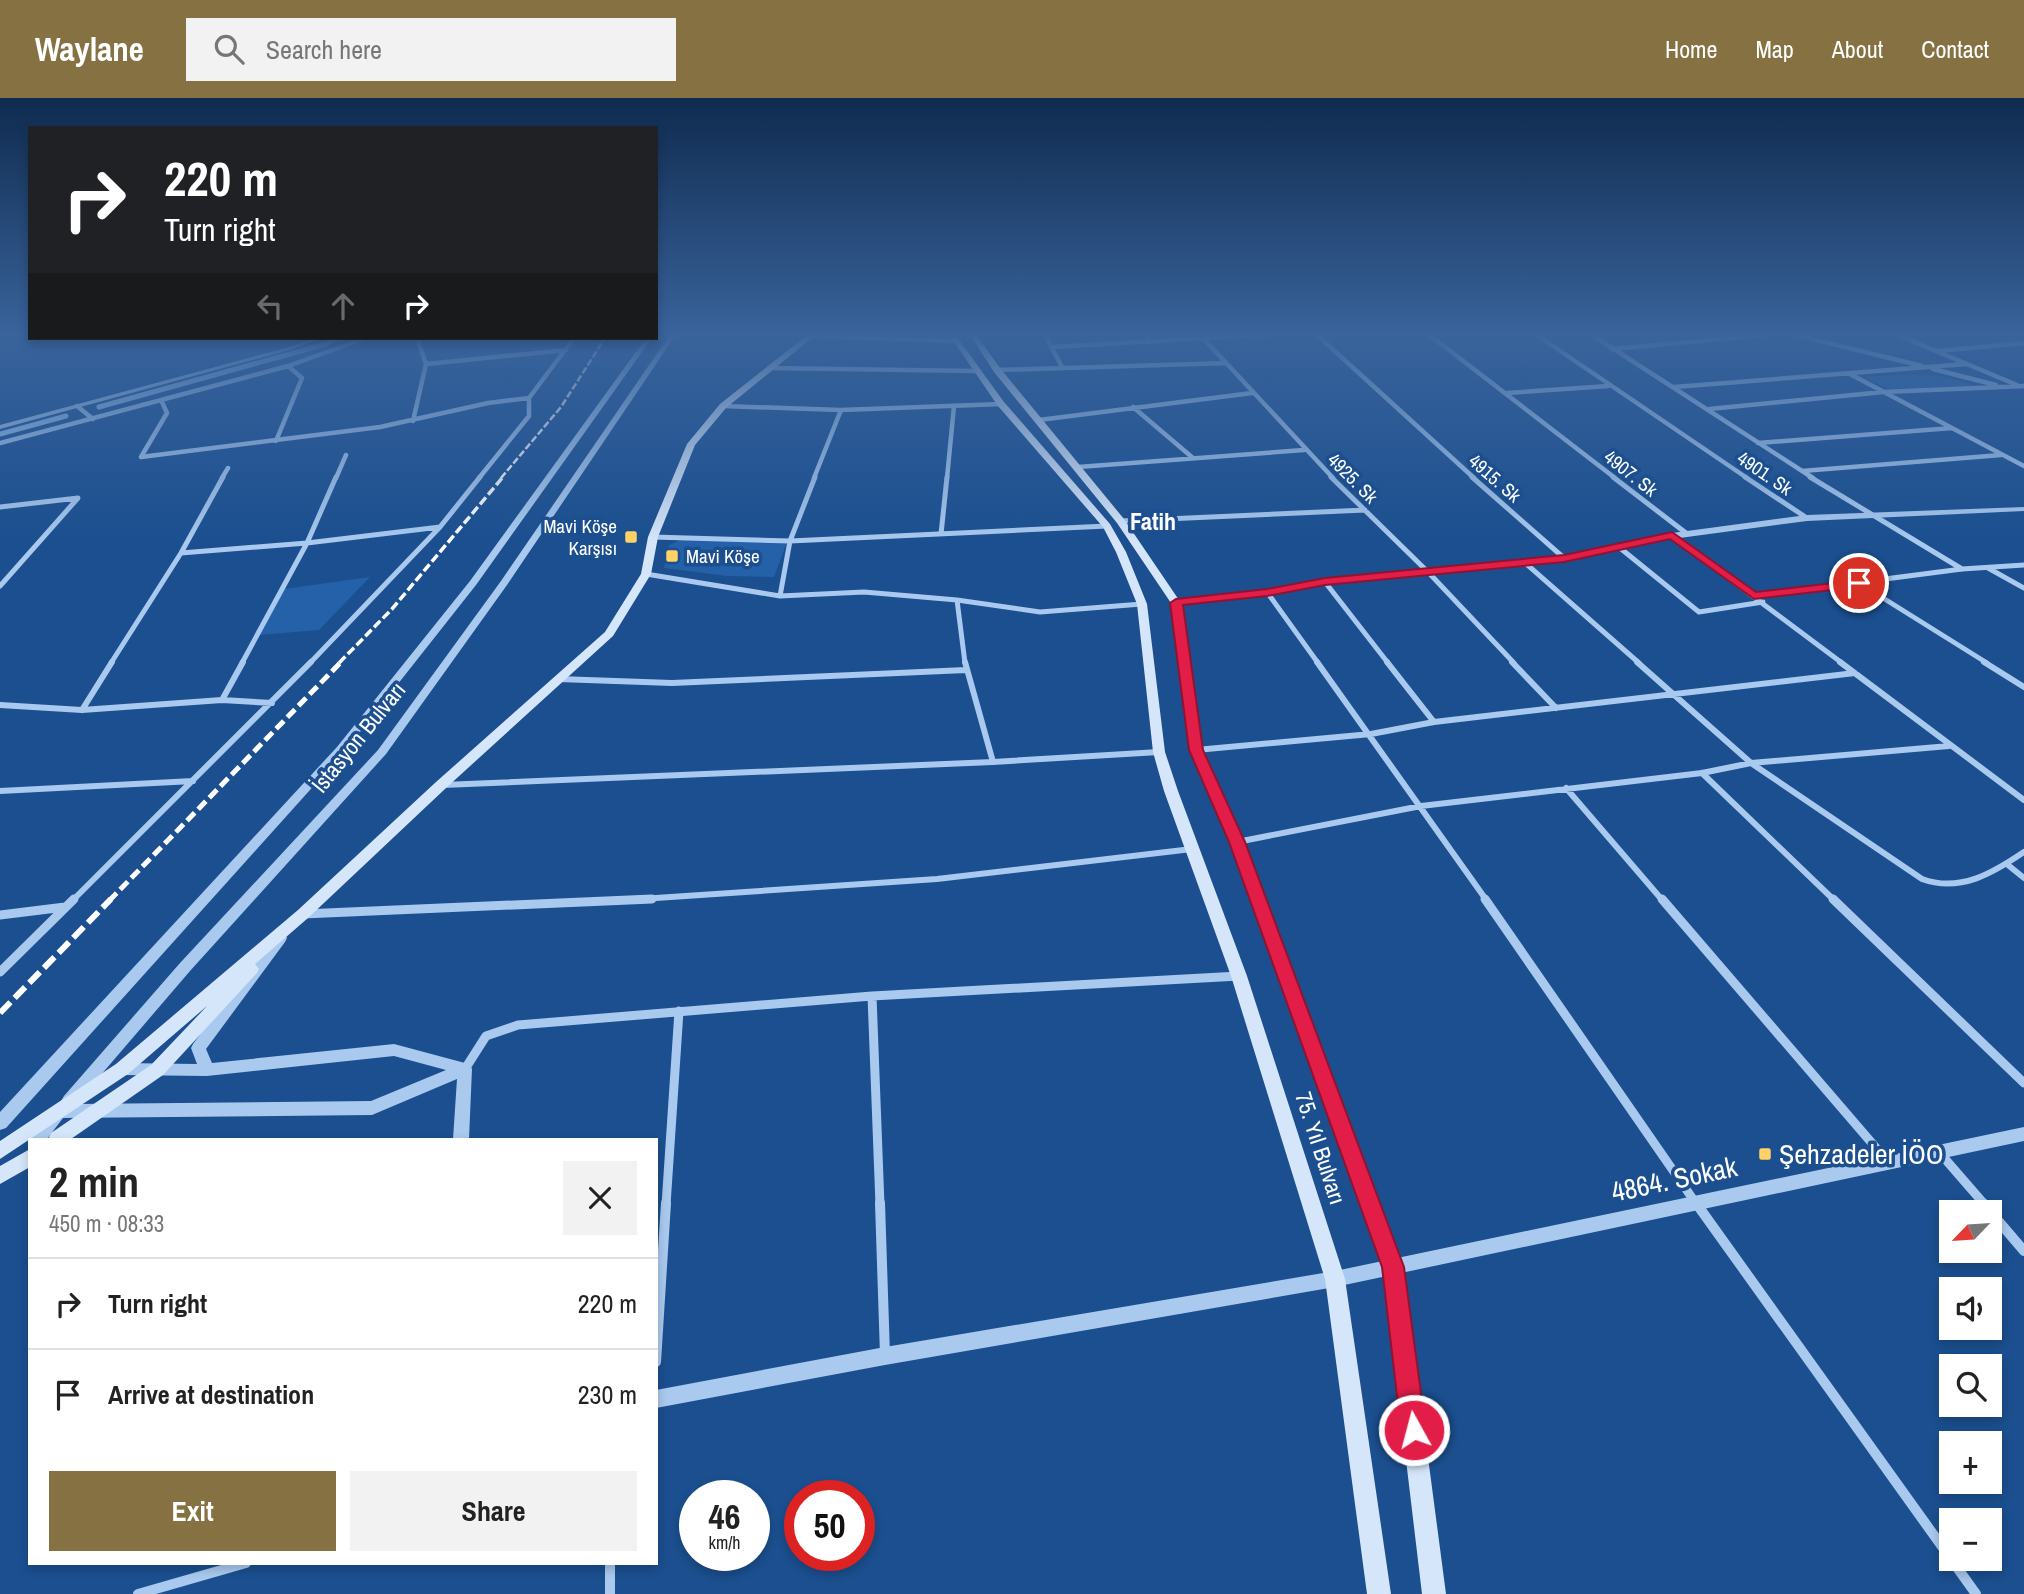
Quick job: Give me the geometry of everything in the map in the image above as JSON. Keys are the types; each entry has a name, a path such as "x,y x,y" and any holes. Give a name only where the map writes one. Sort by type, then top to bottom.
{"main road":[{"path":"0,1151 122,1069 287,929 441,785 609,634 646,574 653,537 691,444 727,403"},
{"name":"75. Yıl Bulvarı","path":"1025,403 1077,467 1114,524 1176,603 1196,750 1237,842 1393,1267 1434,1594"},
{"name":"75. Yıl Bulvarı","path":"1001,404 1114,524 1121,552 1142,604 1159,752 1239,976 1335,1279 1379,1594"},
{"path":"59,1138 100,1112 157,1070 287,929"},
{"path":"0,1176 26,1157"}],"street":[{"path":"0,427 92,403"},
{"path":"0,443 159,403"},
{"path":"162,403 167,413 141,457 413,421 490,403"},
{"path":"276,441 292,403"},
{"path":"413,421 417,403"},
{"path":"0,972 194,781 440,527 529,416 529,403"},
{"name":"İstasyon Bulvarı","path":"0,1123 341,749 473,583 602,403"},
{"name":"İstasyon Bulvarı","path":"39,1138 185,967 382,752 504,583 627,403"},
{"path":"1039,420 1169,403"},
{"name":"4925. Sk","path":"1261,403 1304,450 1429,573 1556,708"},
{"name":"4915. Sk","path":"1390,403 1564,558"},
{"name":"4907. Sk","path":"1520,403 1686,533"},
{"name":"4901. Sk","path":"1634,403 1807,518"},
{"path":"1698,403 1801,471 1962,569"},
{"path":"1708,409 1772,403"},
{"path":"1904,403 2024,465"},
{"path":"723,406 841,410 1001,404"},
{"path":"77,407 93,419"},
{"path":"941,534 954,407"},
{"path":"1133,407 1193,458"},
{"path":"780,596 790,541 841,410"},
{"path":"1758,443 1953,428"},
{"path":"1077,467 1304,450"},
{"path":"222,700 307,543 346,455"},
{"path":"1801,471 2001,455"},
{"path":"82,710 181,554 228,468"},
{"path":"0,507 78,498 0,586"},
{"path":"1176,603 1325,582 1564,558 1686,533 1807,518 2024,509"},
{"path":"653,537 790,541 1365,510"},
{"path":"181,554 307,543 440,527"},
{"path":"1672,536 2024,800"},
{"path":"1620,548 1699,612 1763,602"},
{"path":"1524,562 1751,763 1922,879 1938,884 1962,884 2007,865 2024,852"},
{"path":"1754,596 1962,569 2024,565"},
{"path":"1986,567 2024,588"},
{"path":"646,574 780,596 864,592 957,600 1040,612 1142,604"},
{"path":"1325,582 1434,722"},
{"path":"1859,583 2024,687"},
{"path":"1267,592 1371,734 1695,1201 1976,1594"},
{"path":"957,600 966,670 993,762"},
{"path":"558,680 672,683 966,670"},
{"path":"1196,750 1371,734 1434,722 1855,673"},
{"path":"0,705 82,710 222,700 272,702"},
{"path":"1237,842 1421,806 1702,773 1751,763 1949,746"},
{"path":"441,785 993,762 1159,752"},
{"path":"1702,773 2024,1083"},
{"path":"0,791 194,781"},
{"path":"1566,788 1889,1163"},
{"path":"303,914 653,899 937,879 1192,849"},
{"path":"2007,865 2024,877"},
{"path":"0,915 65,907"},
{"path":"207,1070 198,1048 287,929"},
{"path":"461,1138 465,1069 486,1036 518,1025 872,996 1239,976"},
{"path":"872,996 885,1356"},
{"path":"658,1331 679,1011"},
{"path":"122,1069 207,1070 394,1050 465,1069"},
{"path":"60,1111 372,1108 465,1069"},
{"name":"4864. Sokak","path":"658,1399 885,1356 1335,1279 1695,1201 2024,1134"},
{"path":"1939,1152 2024,1251"},
{"path":"138,1594 239,1565"},
{"path":"610,1565 610,1594"}],"shaded area":[{"path":"683,539 787,542 774,577 727,576 664,568 669,545"},
{"path":"370,577 319,630 259,635 284,589"}],"waterway":[{"path":"99,407 114,403"},
{"path":"0,434 66,416"}],"railway":[{"path":"501,478 564,403"},
{"path":"339,663 392,609 503,477"},
{"path":"109,901 341,662"},
{"path":"0,1013 111,899"}],"place":[{"name":"Mavi Köşe Karşısı","path":"631,537"},
{"name":"Mavi Köşe","path":"672,556"},
{"name":"Şehzadeler İÖO","path":"1765,1154"}],"district":[{"name":"Fatih","path":"1153,521"}],"route":[{"path":"1414,1430 1393,1267 1237,842 1196,750 1176,603 1325,582 1564,558 1672,536 1754,596 1859,583"}]}
